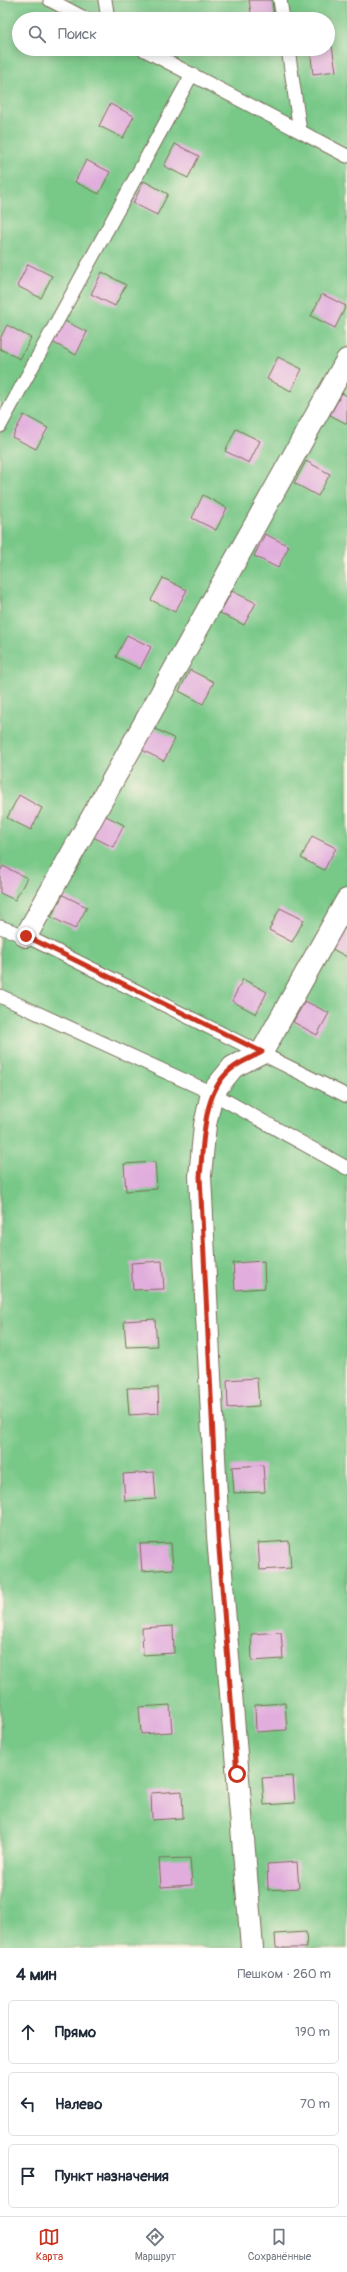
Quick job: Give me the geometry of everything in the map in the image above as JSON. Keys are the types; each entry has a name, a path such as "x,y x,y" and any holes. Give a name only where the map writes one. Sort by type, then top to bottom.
{"street":[{"path":"26,936 347,360"},
{"path":"252,1948 218,1536 200,1176 205,1125 212,1093 233,1067 262,1052 347,900"}],"lane":[{"path":"50,0 73,12"},
{"path":"105,0 107,12"},
{"path":"280,0 282,12"},
{"path":"157,56 347,156"},
{"path":"289,56 300,131"},
{"path":"0,426 192,74"},
{"path":"0,927 26,936 262,1052 347,1096"},
{"path":"0,996 212,1093 347,1168"}],"green space":[{"path":"0,0 347,0 347,1948 0,1948"}],"building":[{"path":"249,0 272,0 273,12 251,12"},
{"path":"311,56 334,56 336,71 313,74"},
{"path":"110,104 134,116 123,138 99,126"},
{"path":"175,144 199,156 188,178 164,166"},
{"path":"86,160 110,172 99,194 75,182"},
{"path":"144,181 168,194 157,215 133,203"},
{"path":"28,264 52,276 41,298 17,286"},
{"path":"102,272 126,285 115,306 91,294"},
{"path":"322,294 346,306 335,328 311,316"},
{"path":"63,320 87,332 76,355 52,342"},
{"path":"7,325 31,338 20,359 0,349 0,339"},
{"path":"278,357 302,369 291,391 267,379"},
{"path":"342,393 347,396 347,424 330,415"},
{"path":"24,415 48,428 36,449 12,437"},
{"path":"236,429 260,441 249,463 225,451"},
{"path":"306,461 330,474 318,496 294,483"},
{"path":"203,495 227,508 216,530 192,518"},
{"path":"265,534 289,546 278,568 254,556"},
{"path":"163,578 187,590 175,612 151,600"},
{"path":"232,591 256,603 244,625 220,613"},
{"path":"127,635 151,647 140,669 116,657"},
{"path":"190,670 214,682 203,704 179,691"},
{"path":"152,727 175,739 164,761 140,749"},
{"path":"19,795 42,808 31,830 7,818"},
{"path":"100,813 124,825 113,847 89,835"},
{"path":"312,836 336,848 324,870 301,858"},
{"path":"3,866 27,878 15,900 0,893 0,871"},
{"path":"63,895 87,907 75,929 51,917"},
{"path":"280,908 304,920 292,942 269,930"},
{"path":"338,924 347,929 347,957 327,946"},
{"path":"243,979 267,992 256,1014 232,1001"},
{"path":"305,1001 329,1013 317,1035 293,1022"},
{"path":"155,1162 157,1189 126,1191 124,1164"},
{"path":"162,1261 164,1289 133,1290 131,1263"},
{"path":"264,1261 265,1288 235,1290 233,1263"},
{"path":"155,1319 157,1346 126,1347 124,1321"},
{"path":"257,1378 259,1406 228,1408 227,1380"},
{"path":"158,1387 159,1413 129,1415 127,1388"},
{"path":"263,1465 265,1492 234,1493 232,1467"},
{"path":"154,1472 156,1499 125,1501 123,1474"},
{"path":"289,1541 291,1568 260,1570 258,1543"},
{"path":"171,1543 173,1569 142,1571 140,1544"},
{"path":"173,1626 174,1653 143,1655 142,1628"},
{"path":"281,1632 283,1659 252,1661 251,1634"},
{"path":"285,1703 287,1730 256,1732 255,1705"},
{"path":"170,1705 172,1732 141,1734 139,1707"},
{"path":"293,1776 295,1803 264,1805 262,1778"},
{"path":"182,1791 183,1818 152,1820 151,1793"},
{"path":"190,1858 192,1885 161,1887 159,1859"},
{"path":"297,1862 299,1888 268,1890 267,1864"},
{"path":"306,1932 307,1948 276,1948 275,1934"}],"route":[{"path":"26,936 262,1052 233,1067 212,1093 205,1125 200,1176 218,1536 237,1774"}]}
